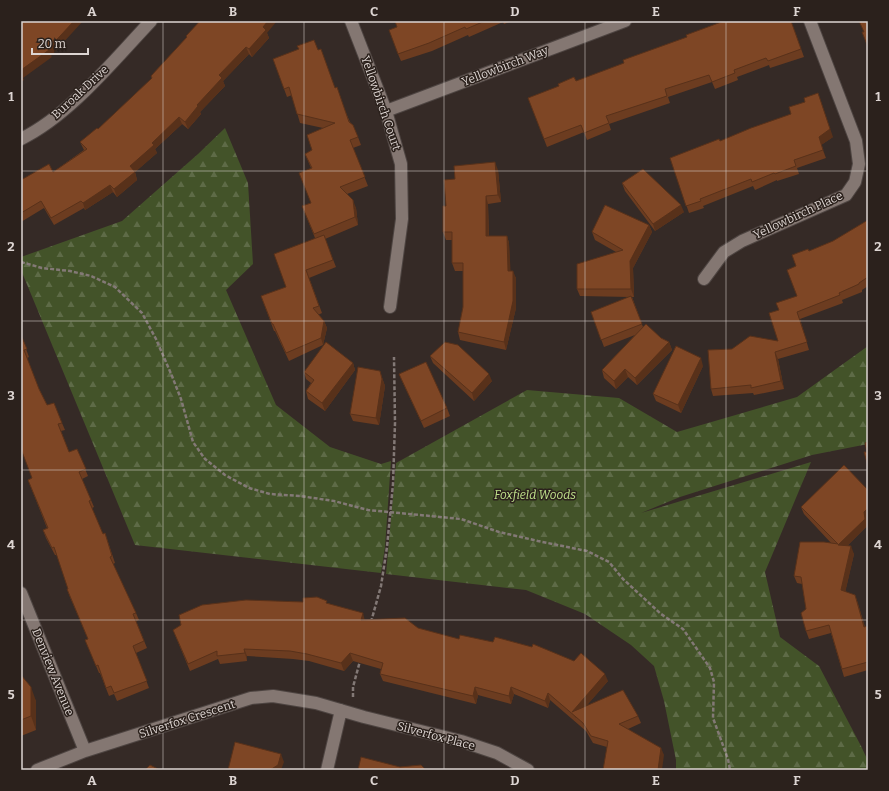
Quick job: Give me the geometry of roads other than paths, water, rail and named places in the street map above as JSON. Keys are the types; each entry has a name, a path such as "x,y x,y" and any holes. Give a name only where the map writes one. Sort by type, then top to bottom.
{"street":[{"name":"Buroak Drive","path":"21,139 31,134 64,110 150,21"},
{"name":"Yellowbirch Court","path":"351,21 386,111 401,164 402,219 390,307"},
{"name":"Yellowbirch Way","path":"386,111 625,21"},
{"name":"Yellowbirch Place","path":"704,279 724,252 742,241 846,195 855,182 859,164 856,141 810,21"},
{"name":"Denview Avenue","path":"21,593 85,751"},
{"name":"Silverfox Crescent","path":"38,770 85,751 251,698 273,696 316,703 341,710"},
{"path":"327,770 341,710"},
{"name":"Silverfox Place","path":"341,710 461,741 497,754 528,770"}],"park label":[{"name":"Foxfield Woods","path":"535,495"}]}
